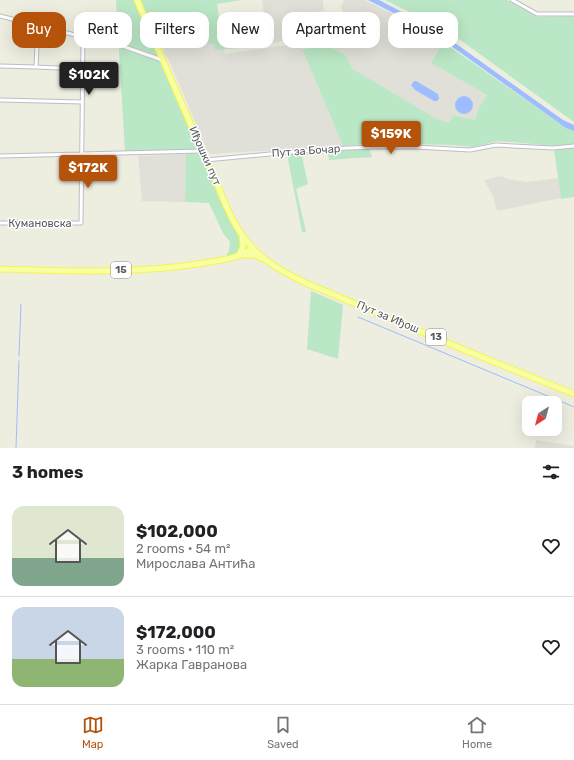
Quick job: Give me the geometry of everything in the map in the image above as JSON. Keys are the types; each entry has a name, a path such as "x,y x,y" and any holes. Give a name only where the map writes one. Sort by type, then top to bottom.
{"main road":[{"name":"13","path":"137,0 163,60"},
{"name":"Иђошки пут","path":"163,60 231,215 241,234 252,248"},
{"path":"241,234 243,247 239,256 254,255 264,259"},
{"name":"15","path":"0,269 142,270 178,268 228,259 239,256 252,248"},
{"name":"Пут за Иђош","path":"252,248 264,259 306,283 574,394"}],"street":[{"path":"512,0 537,14 574,14"},
{"path":"0,16 12,19"},
{"path":"36,67 37,48"},
{"path":"81,155 82,48"},
{"path":"128,48 163,60"},
{"path":"0,66 59,68"},
{"path":"0,100 82,102"},
{"name":"Пут за Бочар","path":"206,160 324,149 375,147 416,147 470,150 496,145 552,148 574,146"},
{"path":"0,156 202,151"},
{"name":"Кумановска","path":"0,223 81,223 81,155"}],"shaded area":[{"path":"262,0 323,0 324,11 282,12 282,41 274,42 274,12 264,12"},
{"path":"344,0 365,0 389,12 388,48 440,48 431,63 487,95 479,107 475,120 454,115 449,123 432,117 353,69 345,55 332,48 380,48 380,12 343,12 341,6"},
{"path":"217,42 217,48 224,48 225,54 282,46 282,48 302,48 343,146 211,154 207,150 163,50 176,48 209,48 209,43"},
{"path":"186,154 185,202 142,201 138,156"},
{"path":"502,176 507,179 527,182 558,178 561,198 497,211 493,196 484,180"},
{"path":"536,440 574,446 574,448 535,448"}],"green space":[{"path":"116,0 134,0 140,14 140,48 155,48 198,144 198,147 195,149 125,151 119,48 132,48 132,12 117,12"},
{"path":"141,0 242,0 217,4 217,48 237,48 215,50 214,43 209,44 209,12 146,12"},
{"path":"385,0 507,0 537,17 574,16 574,122 458,38 458,12 410,12"},
{"path":"332,48 345,55 353,69 433,117 449,123 453,115 475,120 479,107 487,95 431,63 440,48 452,48 565,127 574,131 574,145 556,146 498,141 473,147 380,143 343,146 302,49"},
{"path":"574,148 574,197 561,199 554,149"},
{"path":"369,149 372,157 329,160 328,153 302,156 308,184 296,189 306,232 302,232 287,154"},
{"path":"186,154 201,154 241,240 241,248 233,255 226,256 229,251 230,242 223,233 209,203 185,202"},
{"path":"311,291 343,305 338,359 307,349"}],"water":[{"path":"368,0 379,0 402,12 392,12"},
{"path":"458,45 563,120 574,125 574,131 566,128 454,48 458,48"},
{"path":"414,81 438,94 439,99 434,101 415,90 411,85"},
{"path":"464,96 470,99 473,105 470,111 464,114 458,111 455,105 458,99"}],"waterway":[{"path":"19,356 21,304"},
{"path":"358,317 574,407"},
{"path":"16,448 19,361"}]}
